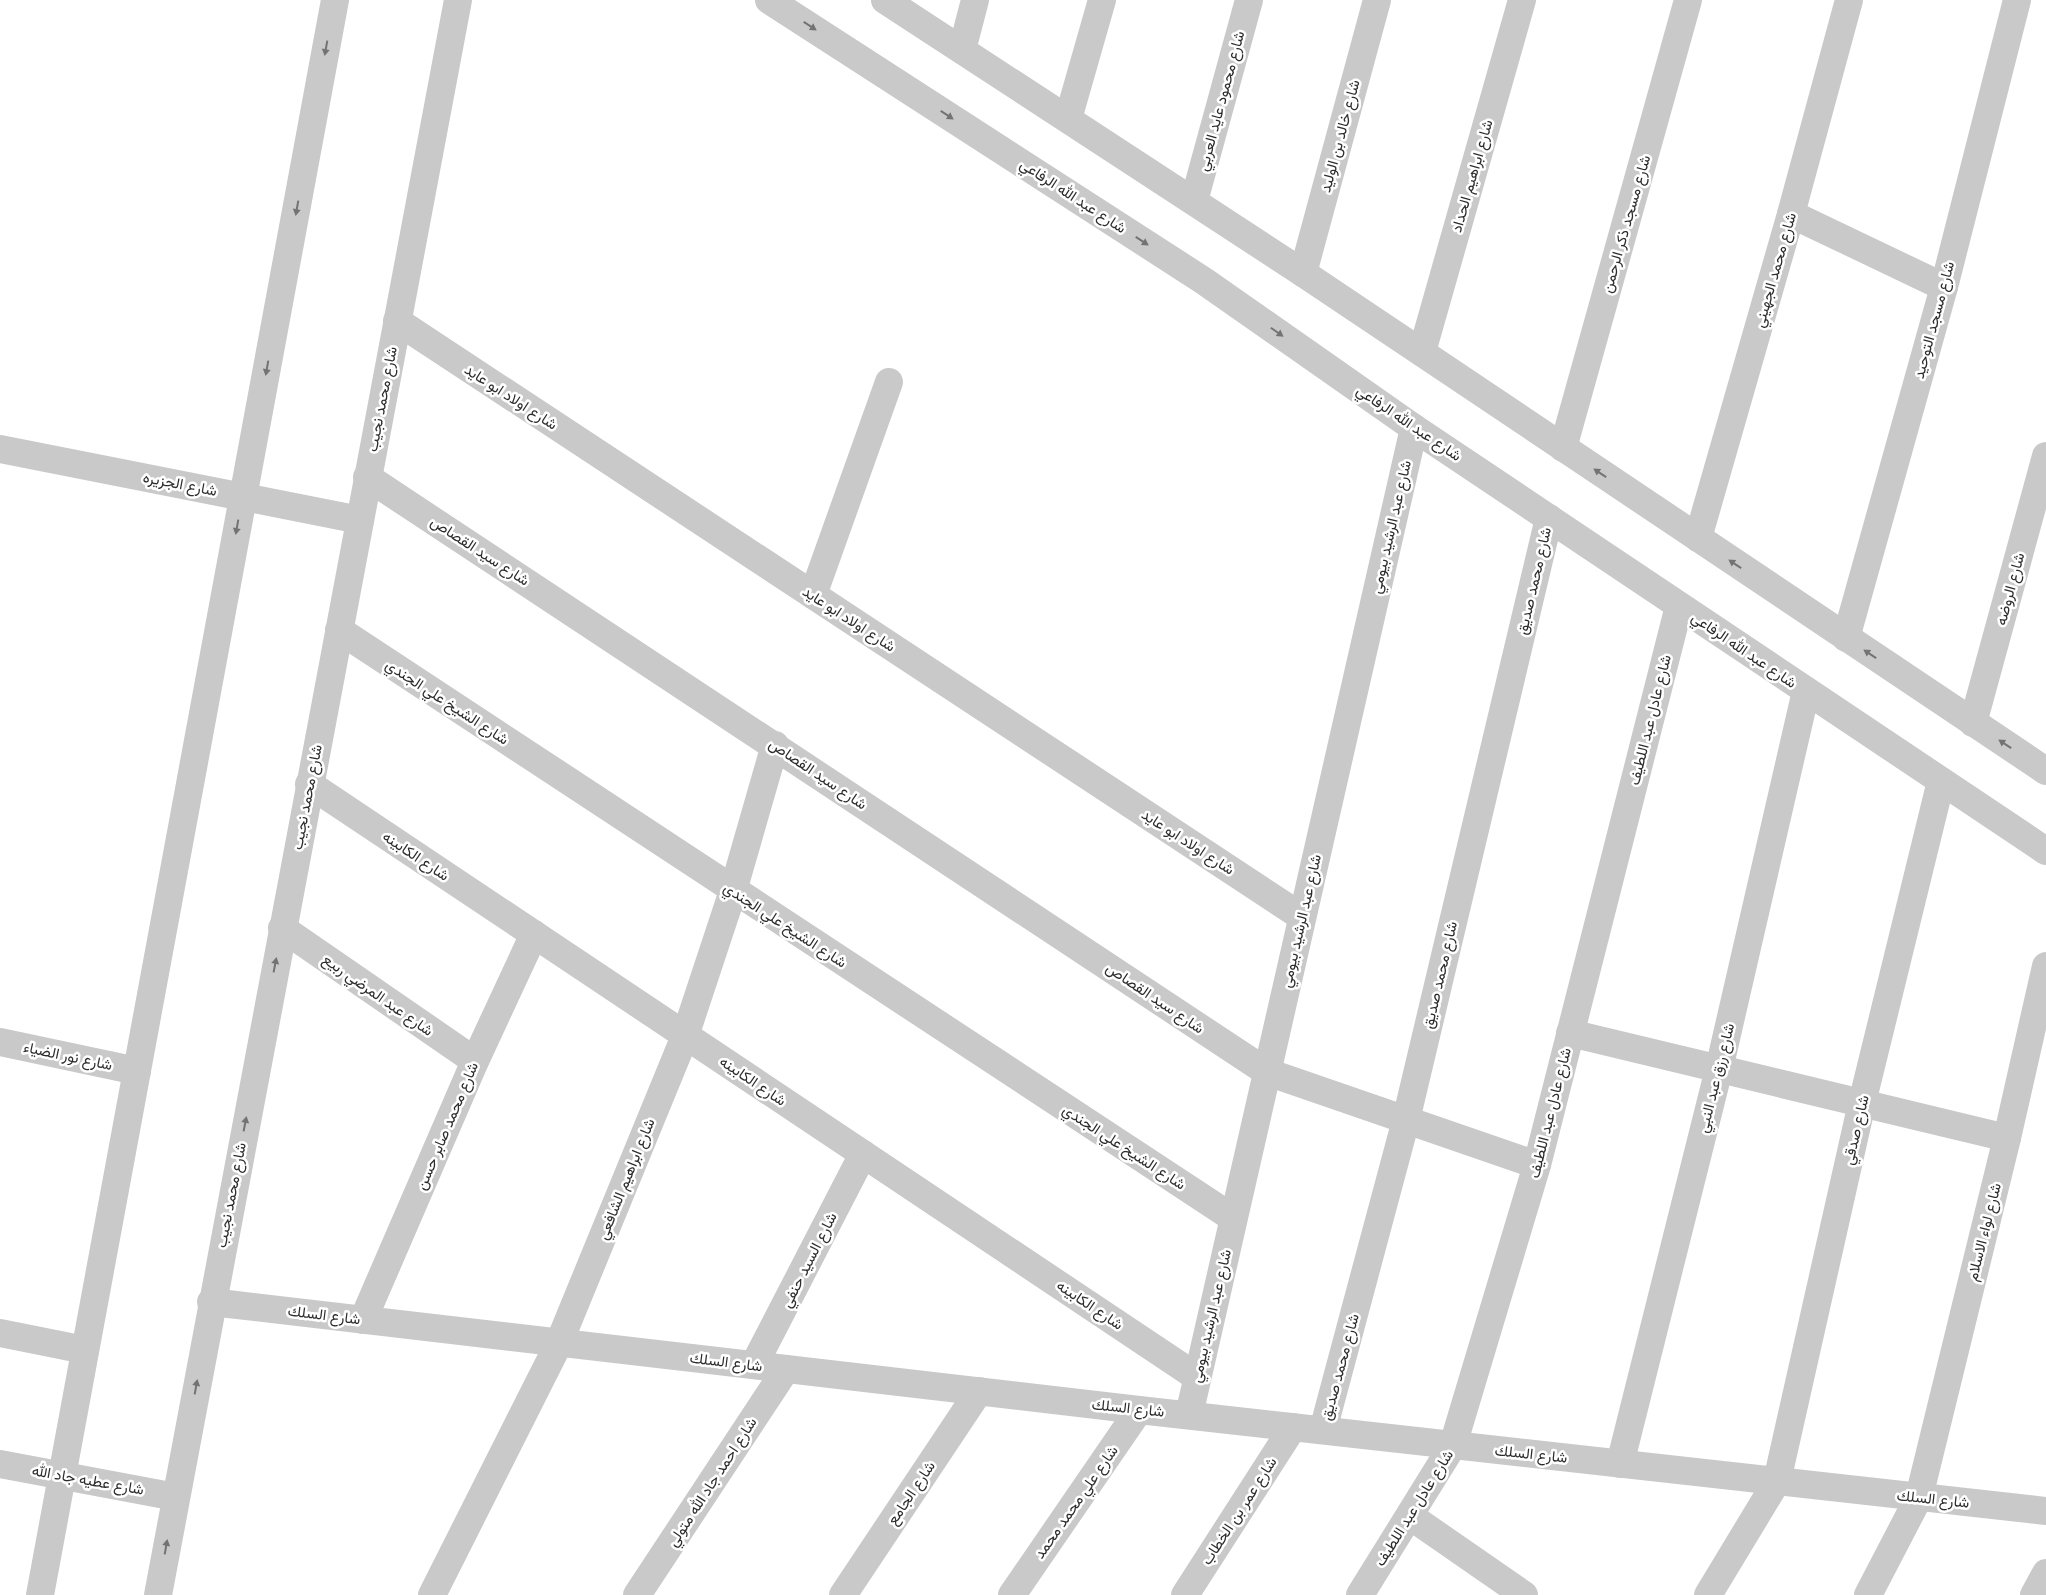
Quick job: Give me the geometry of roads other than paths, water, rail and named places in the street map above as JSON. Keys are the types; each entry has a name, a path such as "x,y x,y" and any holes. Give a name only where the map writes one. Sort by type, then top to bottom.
{"street":[{"path":"40,1595 335,0"},
{"name":"شارع محمد نجيب","path":"163,1592 176,1496 211,1302 458,0"},
{"name":"شارع عبد الله الرفاعي","path":"769,0 1204,281 1414,428 2046,851"},
{"path":"886,0 1422,352 2046,771"},
{"path":"962,50 975,0"},
{"path":"1068,119 1102,0"},
{"name":"شارع محمود عايد العربي","path":"1194,201 1249,0"},
{"name":"شارع خالد بن الوليد","path":"1303,273 1377,0"},
{"name":"شارع ابراهيم الحداد","path":"1422,352 1522,0"},
{"name":"شارع مسجد ذكر الرحمن","path":"1563,448 1688,0"},
{"name":"شارع محمد الجهيني","path":"1698,538 1791,214 1849,0"},
{"name":"شارع مسجد التوحيد","path":"1846,638 1944,286 2017,0"},
{"path":"1791,214 1944,286"},
{"name":"شارع اولاد ابو عايد","path":"397,321 1302,917"},
{"path":"813,595 889,382"},
{"name":"شارع عبد الرشيد بيومي","path":"1189,1415 1414,428"},
{"name":"شارع الجزيره","path":"0,449 360,520"},
{"name":"شارع الروضه","path":"1973,723 2046,456"},
{"name":"شارع سيد القصاص","path":"367,477 1267,1072 1537,1165"},
{"name":"شارع محمد صديق","path":"1323,1430 1406,1120 1549,518"},
{"name":"شارع عادل عبد اللطيف","path":"1360,1595 1453,1445 1537,1165 1679,606"},
{"name":"شارع الشيخ علي الجندي","path":"339,630 733,891 1233,1218"},
{"name":"شارع رزق عبد النبي","path":"1620,1464 1718,1069 1806,691"},
{"name":"شارع ابراهيم الشافعي","path":"432,1595 558,1343 685,1036 733,891 775,745"},
{"name":"شارع صدقي","path":"1708,1595 1777,1481 1862,1104 1941,781"},
{"name":"شارع الكابينه","path":"309,784 1197,1376"},
{"name":"شارع عبد المرضي ربيع","path":"282,928 474,1061"},
{"name":"شارع محمد صابر حسن","path":"363,1320 474,1061 534,934"},
{"name":"شارع لواء الاسلام","path":"1868,1595 1919,1497 2007,1138 2046,966"},
{"path":"1570,1033 2007,1138"},
{"name":"شارع نور الضياء","path":"0,1042 137,1071"},
{"name":"شارع السيد حنفي","path":"754,1365 863,1154"},
{"name":"شارع السلك","path":"211,1302 1139,1410 2046,1511"},
{"path":"0,1333 85,1350"},
{"name":"شارع احمد جاد الله متولي","path":"637,1595 786,1369"},
{"name":"شارع الجامع","path":"843,1595 979,1391"},
{"name":"شارع علي محمد محمد","path":"1012,1595 1139,1410"},
{"name":"شارع عمر بن الخطاب","path":"1185,1595 1294,1427"},
{"name":"شارع عطيه جاد الله","path":"0,1464 176,1496"},
{"path":"1410,1516 1524,1595"},
{"path":"2034,1595 2046,1573"}]}
